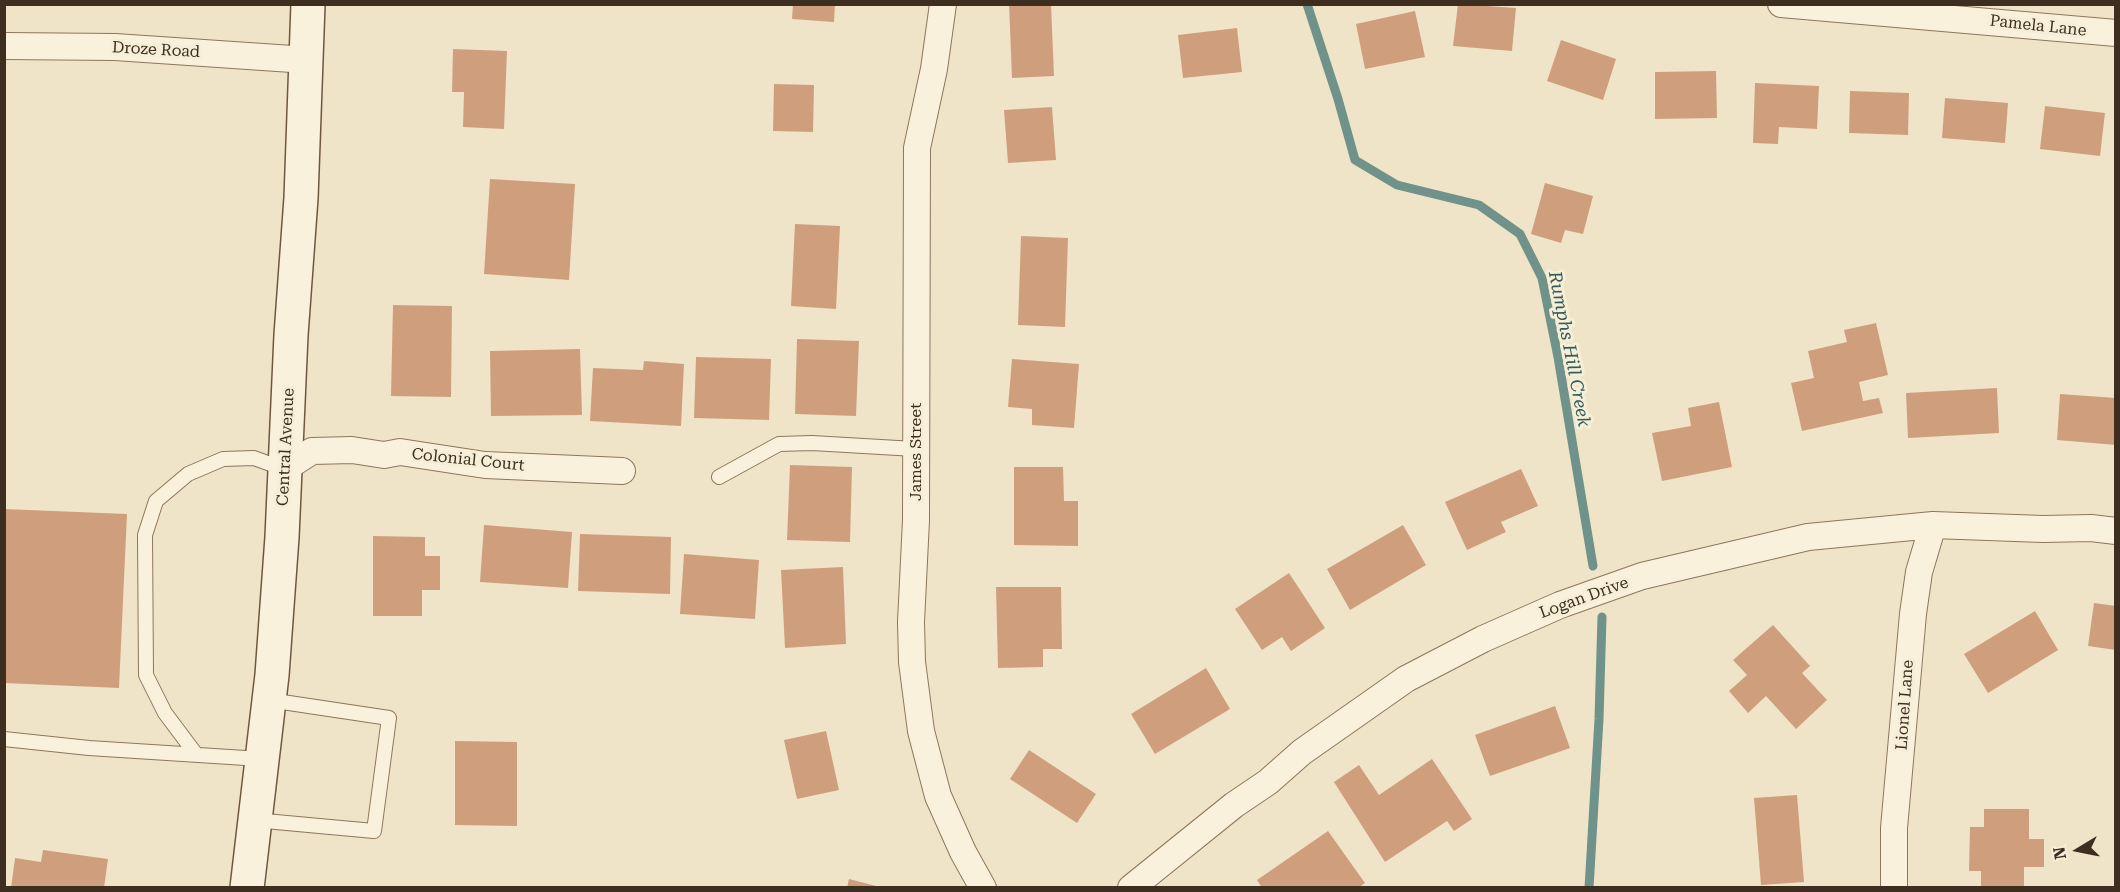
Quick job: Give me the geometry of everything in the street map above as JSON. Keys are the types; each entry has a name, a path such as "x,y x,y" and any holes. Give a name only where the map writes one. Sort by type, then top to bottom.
{"street":[{"name":"Central Avenue","path":"247,888 269,700 282,549 284,469 301,198 308,4"},
{"name":"James Street","path":"943,4 934,69 917,148 916,520 911,622 912,662 921,731 938,796 963,852 984,888"},
{"name":"Pamela Lane","path":"1781,4 2115,33"},
{"name":"Droze Road","path":"4,46 115,47 306,60"},
{"name":"Colonial Court","path":"284,469 312,451 352,450 384,455 400,452 485,465 622,471"},
{"name":"Logan Drive","path":"1131,888 1234,804 1269,782 1302,752 1406,679 1483,639 1560,604 1642,576 1723,555 1808,537 1933,525 2043,529 2091,528 2115,531"},
{"name":"Lionel Lane","path":"1894,888 1894,828 1913,614 1919,572 1933,525"}],"lane":[{"path":"719,477 779,444 812,442 915,449"},
{"path":"195,753 165,713 146,675 145,535 156,501 188,474 223,459 254,458 284,469"},
{"path":"254,820 374,831 389,718 269,700"},
{"path":"4,739 89,748 261,759"}],"building":[{"path":"793,4 835,4 834,22 792,19"},
{"path":"1009,4 1051,4 1054,76 1012,78"},
{"path":"1458,4 1516,8 1512,51 1453,46"},
{"path":"1415,11 1425,57 1365,69 1356,24"},
{"path":"1237,28 1242,72 1183,78 1178,35"},
{"path":"1561,40 1616,59 1603,100 1547,81"},
{"path":"453,49 507,51 504,129 463,127 464,92 452,92"},
{"path":"1716,71 1717,118 1655,119 1655,72"},
{"path":"1755,83 1819,86 1817,129 1779,127 1778,144 1753,143"},
{"path":"774,84 814,85 813,132 773,131"},
{"path":"1850,91 1909,93 1908,135 1849,133"},
{"path":"1945,98 2008,103 2005,143 1942,138"},
{"path":"2045,106 2105,113 2100,156 2040,149"},
{"path":"1052,107 1056,160 1008,163 1004,110"},
{"path":"490,179 575,184 569,280 484,274"},
{"path":"1545,183 1593,196 1583,234 1565,230 1561,243 1531,234"},
{"path":"795,224 840,226 836,309 791,306"},
{"path":"1021,236 1068,238 1065,327 1018,325"},
{"path":"393,305 452,306 451,397 391,396"},
{"path":"1876,323 1888,375 1859,382 1863,401 1879,398 1883,413 1802,431 1791,383 1814,378 1808,351 1847,342 1844,330"},
{"path":"797,339 859,341 856,416 795,414"},
{"path":"580,349 582,415 491,416 490,351"},
{"path":"696,357 771,359 769,420 694,418"},
{"path":"1012,359 1079,364 1074,428 1032,425 1032,409 1008,407"},
{"path":"644,361 684,364 681,426 590,421 593,368 643,370"},
{"path":"1997,388 1999,433 1908,438 1906,393"},
{"path":"2060,394 2116,398 2116,445 2057,440"},
{"path":"1719,402 1732,467 1662,481 1652,433 1691,426 1688,408"},
{"path":"790,465 852,467 850,542 787,540"},
{"path":"1014,467 1063,467 1064,501 1078,501 1078,546 1014,545"},
{"path":"1521,469 1538,506 1501,522 1506,532 1467,550 1445,502"},
{"path":"4,509 127,514 119,688 4,683"},
{"path":"484,525 572,532 568,588 480,582"},
{"path":"1403,525 1426,565 1350,610 1327,569"},
{"path":"580,534 671,537 670,594 578,591"},
{"path":"373,536 425,537 425,556 440,556 440,590 422,590 422,616 373,616"},
{"path":"684,554 759,560 755,619 680,614"},
{"path":"843,567 846,644 785,648 781,570"},
{"path":"1289,573 1325,628 1291,651 1282,637 1262,650 1235,609"},
{"path":"996,587 1061,587 1062,649 1043,649 1043,667 998,668"},
{"path":"2094,603 2116,606 2116,650 2088,646"},
{"path":"2035,611 2058,650 1988,693 1964,654"},
{"path":"1773,625 1810,666 1802,673 1827,700 1796,729 1766,696 1748,713 1729,691 1747,675 1733,660"},
{"path":"1206,668 1230,709 1155,754 1131,714"},
{"path":"1555,706 1570,748 1490,776 1475,735"},
{"path":"826,731 839,790 797,799 784,740"},
{"path":"455,741 517,742 517,826 455,825"},
{"path":"1029,750 1096,794 1077,823 1010,779"},
{"path":"1432,759 1472,819 1454,831 1447,821 1385,862 1334,782 1359,765 1379,795"},
{"path":"1797,795 1804,882 1761,885 1754,798"},
{"path":"1984,809 2029,809 2029,839 2044,839 2044,867 2024,867 2024,888 1981,888 1981,871 1969,871 1970,827 1984,827"},
{"path":"1328,831 1365,883 1358,888 1262,888 1257,880"},
{"path":"43,850 108,859 104,888 11,888 15,858 41,862"},
{"path":"849,879 880,887 880,888 847,888"}],"waterway":[{"name":"Rumphs Hill Creek","path":"1307,4 1355,160 1397,185 1479,205 1520,234 1542,278 1558,357 1593,566"},
{"name":"Rumphs Hill Creek","path":"1589,888 1599,719 1602,617"}]}
